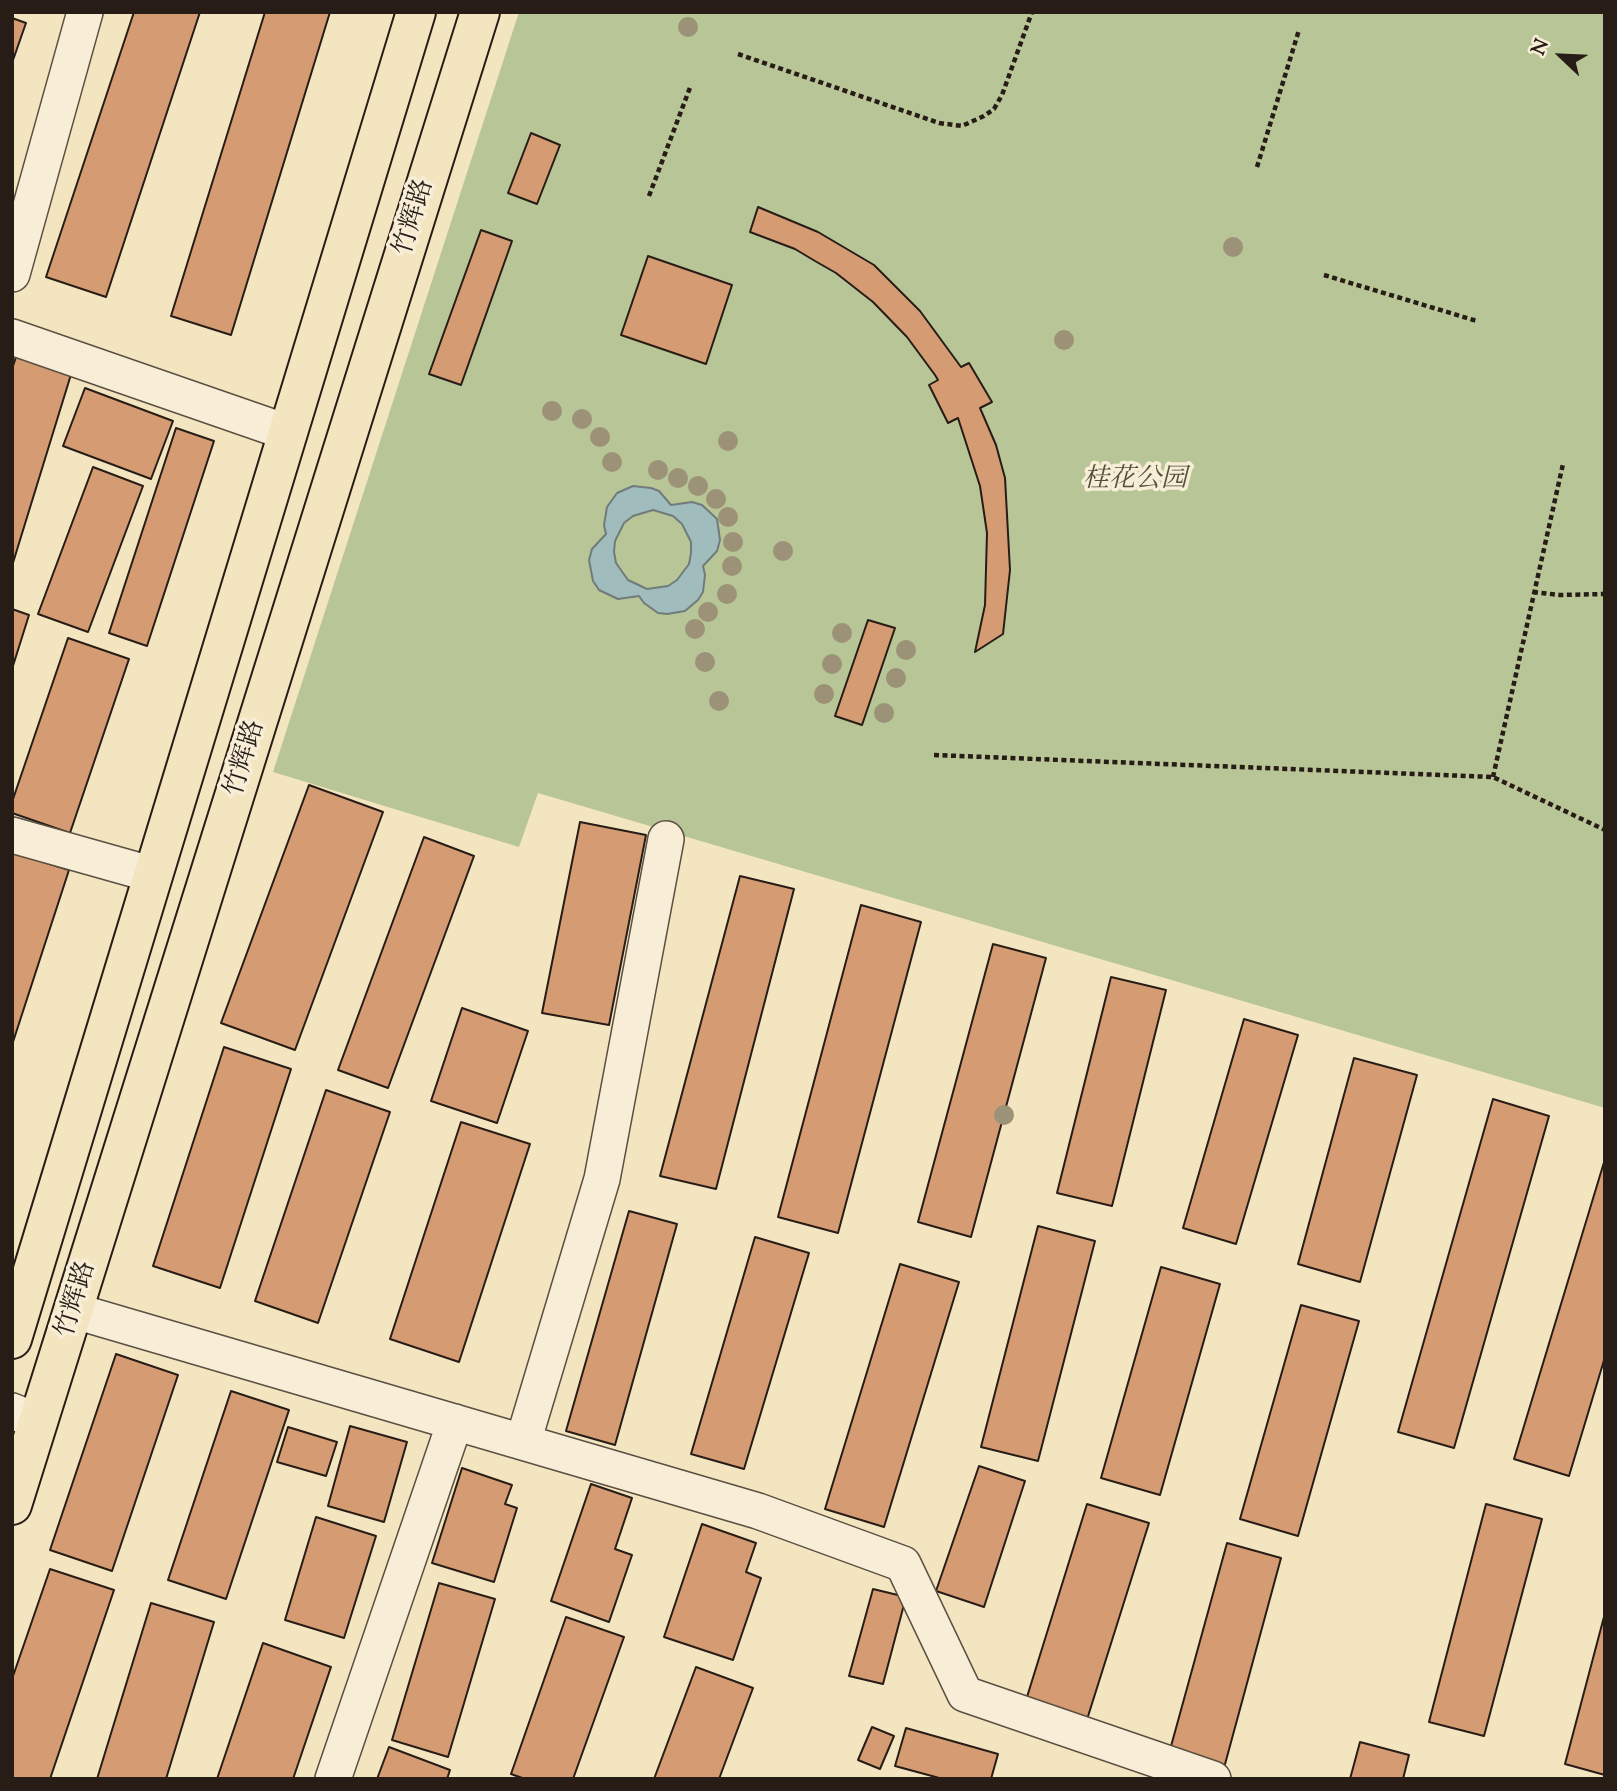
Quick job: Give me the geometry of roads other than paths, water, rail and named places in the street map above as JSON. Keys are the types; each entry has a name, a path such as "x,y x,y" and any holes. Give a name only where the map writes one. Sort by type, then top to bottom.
{"main road":[{"name":"竹辉路","path":"12,1339 416,12"},
{"name":"竹辉路","path":"12,1505 26,1416 75,1311 480,12"}],"street":[{"path":"12,274 85,12"},
{"path":"12,337 289,433"},
{"path":"12,835 154,875"},
{"path":"523,1442 602,1179 666,839"},
{"path":"75,1311 758,1511 903,1564 965,1694 1213,1779"},
{"path":"332,1779 455,1422"}],"water":[{"path":"633,486 651,488 659,491 671,505 692,502 702,505 717,519 720,540 717,551 703,566 703,592 685,611 658,613 639,596 618,599 599,590 593,581 589,560 592,549 606,534 604,525 607,507 617,493","holes":["653,510 673,516 682,524 691,542 689,564 677,580 668,586 647,589 628,580 616,563 614,552 615,541 624,523 633,516"]}],"park label":[{"name":"桂花公园","path":"1135,482"}]}
